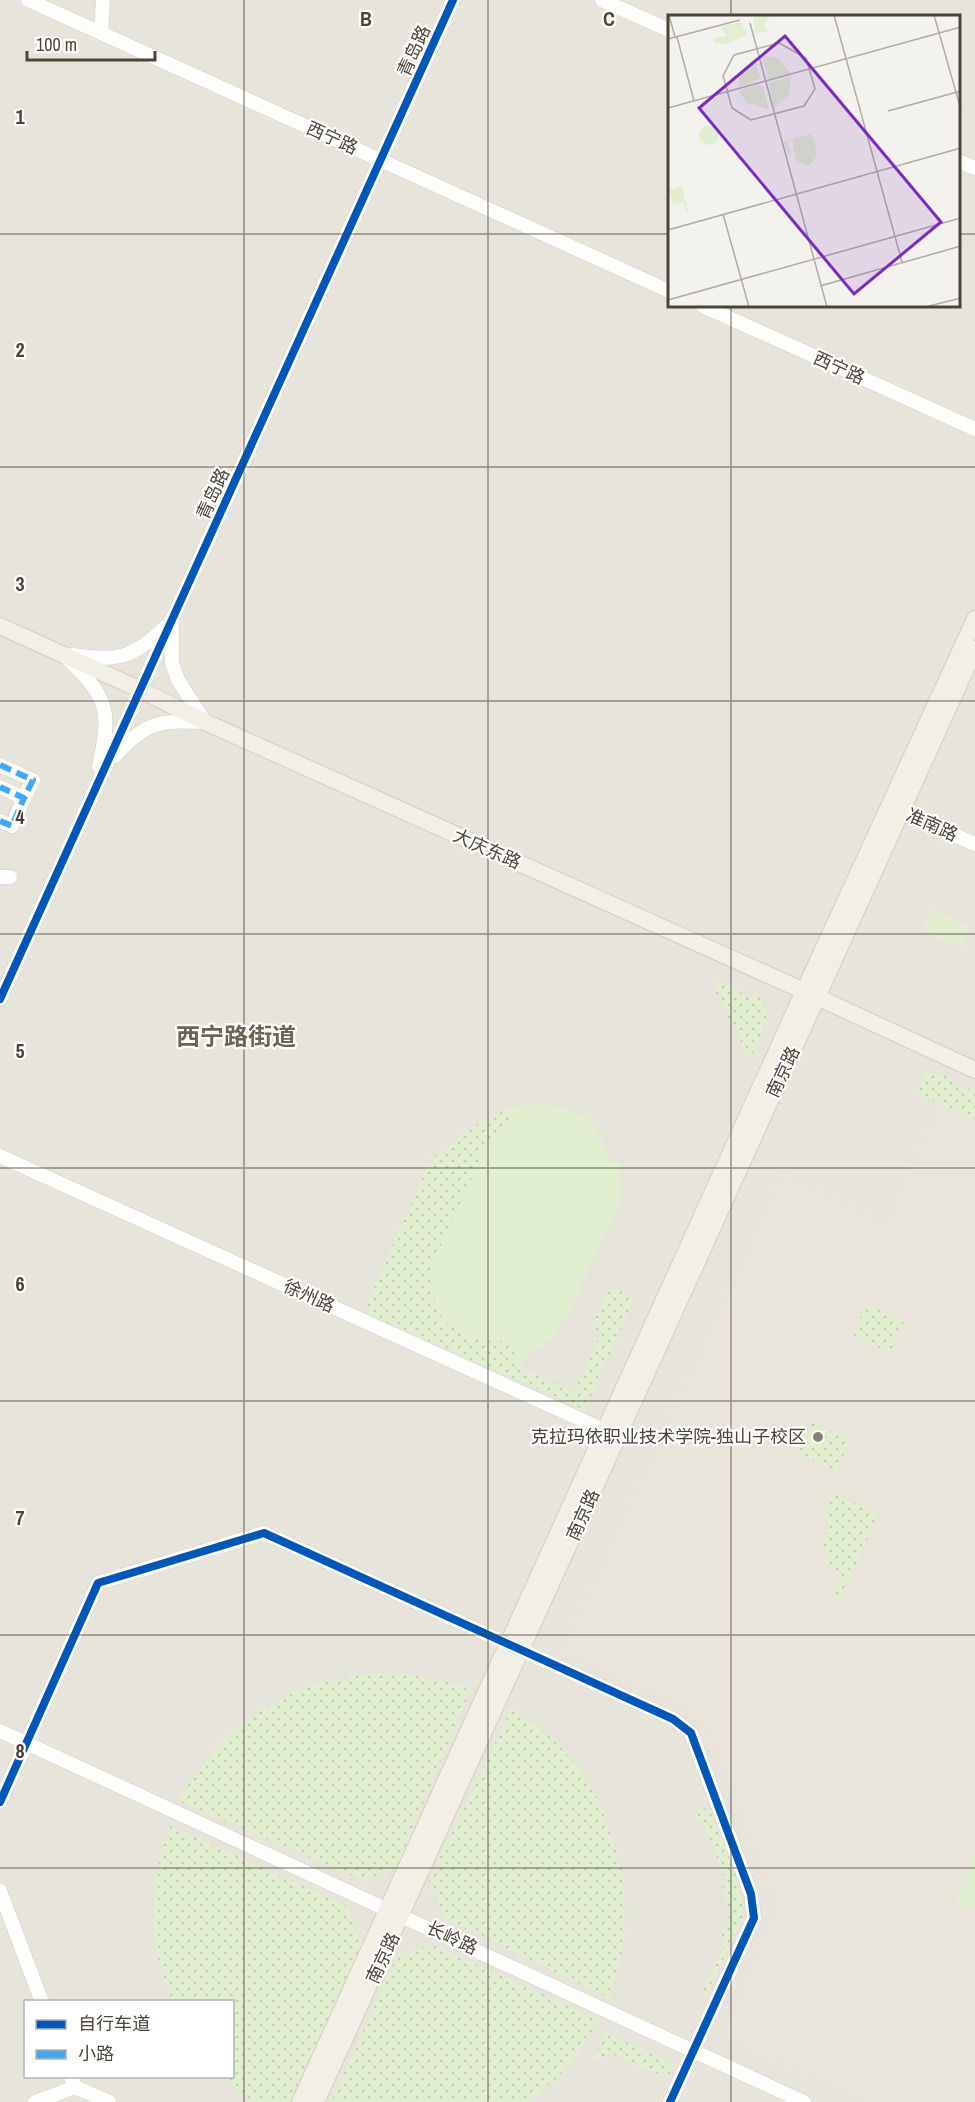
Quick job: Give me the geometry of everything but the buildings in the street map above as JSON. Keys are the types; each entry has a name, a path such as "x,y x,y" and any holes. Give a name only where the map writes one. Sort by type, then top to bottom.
{"main road":[{"path":"895,809 975,619"},
{"name":"大庆东路","path":"0,626 141,690 205,722 811,989 975,1070"},
{"path":"811,989 895,809 975,649"},
{"name":"南京路","path":"316,2102 395,1912 611,1433 785,1066 811,989 848,927 895,809"},
{"name":"南京路","path":"300,2102 395,1912"}],"street":[{"name":"西宁路","path":"28,0 668,291"},
{"path":"101,33 103,0"},
{"name":"青岛路","path":"0,999 453,0"},
{"path":"602,0 668,30"},
{"path":"960,162 975,168"},
{"name":"西宁路","path":"707,308 975,429"},
{"path":"62,654 102,660 121,657 134,652 172,621"},
{"path":"172,621 172,663 178,680 205,722"},
{"path":"62,654 98,692 105,709 106,727 94,788"},
{"path":"94,788 114,757 129,740 144,729 159,722 205,722"},
{"path":"0,765 33,780 12,826 0,821"},
{"path":"0,787 24,798"},
{"name":"准南路","path":"895,809 975,844"},
{"name":"徐州路","path":"0,1156 611,1433"},
{"path":"0,1802 98,1582 264,1533 673,1719 691,1733 751,1894 754,1918 670,2102"},
{"name":"长岭路","path":"0,1731 804,2102"},
{"path":"0,1891 42,2000"},
{"path":"35,2102 73,2082 109,2102"}],"shaded area":[{"path":"0,0 975,0 975,2102 0,2102"},
{"name":"克拉玛依职业技术学院-独山子校区","path":"940,1103 975,1119 975,2102 868,2102 723,2035 770,1919 772,1898 707,1730 693,1714 562,1650 782,1173 885,1223"}],"green space":[{"path":"932,910 969,927 960,948 922,931"},
{"path":"719,980 752,999 756,993 763,997 768,1022 750,1059 745,1054 739,1033 730,1025 722,999 716,993"},
{"path":"924,1072 945,1075 958,1087 975,1090 975,1119 915,1093"},
{"path":"529,1104 560,1107 573,1111 592,1125 612,1163 620,1163 622,1194 617,1211 567,1316 554,1335 540,1348 527,1355 520,1367 509,1340 484,1340 469,1336 448,1322 444,1325 439,1319 442,1316 434,1296 432,1276 434,1261 486,1147 494,1136 512,1126 506,1110"},
{"path":"506,1110 512,1126 494,1136 486,1147 436,1305 443,1317 440,1319 471,1337 494,1342 509,1340 520,1367 574,1392 601,1333 591,1327 608,1290 616,1289 635,1297 585,1410 371,1316 366,1307 431,1158 483,1120"},
{"path":"867,1304 904,1322 890,1353 853,1335"},
{"path":"812,1423 850,1440 836,1471 798,1454"},
{"path":"832,1493 879,1514 837,1605 833,1591 839,1585 840,1576 825,1560 828,1559 821,1537 828,1531 828,1523 823,1516 831,1501 829,1499"},
{"path":"378,1673 425,1677 471,1688 397,1867 365,1881 178,1801 192,1779 227,1739 268,1707 291,1694 316,1685 342,1678"},
{"path":"512,1708 553,1739 578,1767 599,1800 623,1872 626,1909 623,1948 610,1998 446,1920 428,1883"},
{"path":"703,1808 710,1811 732,1864 741,1893 743,1918 705,1997 700,1997 726,1942 721,1936 729,1917 727,1902 721,1888 727,1885 703,1820 697,1822 693,1815"},
{"path":"168,1825 347,1906 362,1946 296,2102 253,2102 223,2078 234,2078 234,2000 172,2000 158,1956 155,1935 154,1892"},
{"path":"975,1856 975,1911 954,1901"},
{"path":"431,1944 599,2020 579,2052 554,2081 528,2102 331,2102 396,1958"},
{"path":"605,2032 675,2065 669,2076 666,2077 610,2053 592,2061"}],"marked path":[{"path":"0,765 33,780 24,798 0,787"},
{"path":"0,821 12,826 24,798"}],"cycle path":[{"path":"0,999 453,0"},
{"path":"0,1802 98,1583 264,1533 673,1719 691,1733 751,1894 754,1918 670,2102"}],"place":[{"name":"克拉玛依职业技术学院-独山子校区","path":"818,1437"}],"district":[{"name":"西宁路街道","path":"236,1037"}]}
